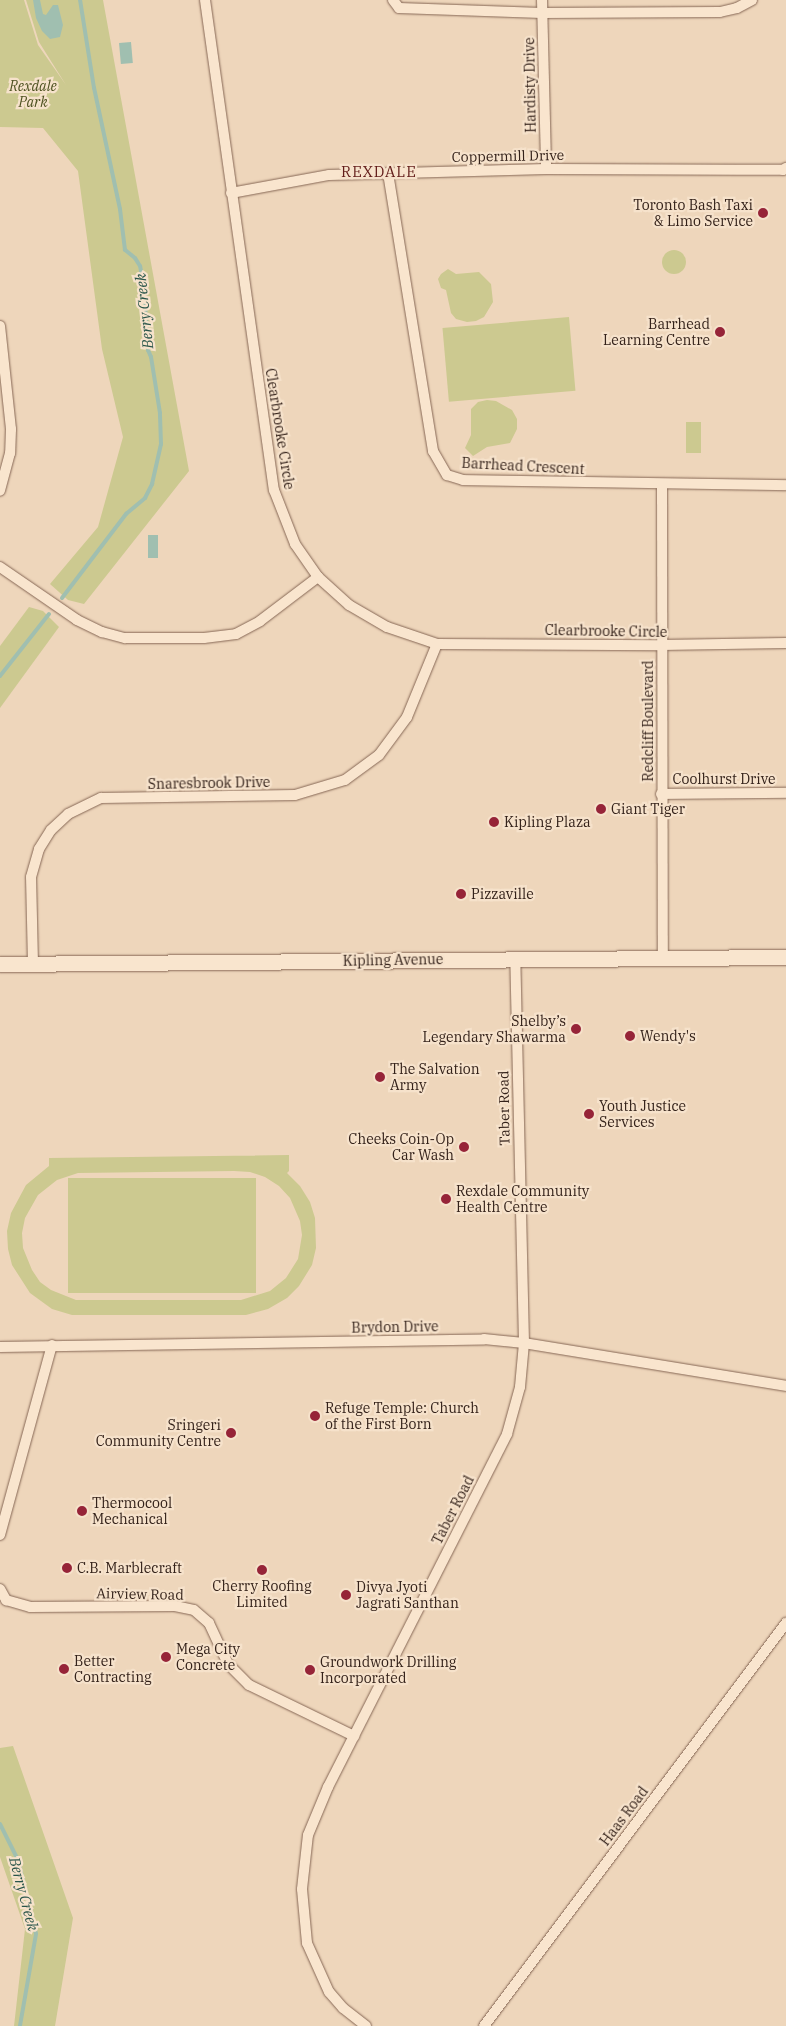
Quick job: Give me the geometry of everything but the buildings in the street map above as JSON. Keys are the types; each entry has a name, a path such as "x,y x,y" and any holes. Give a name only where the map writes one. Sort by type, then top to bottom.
{"main road":[{"name":"Kipling Avenue","path":"0,964 786,957"}],"street":[{"name":"Clearbrooke Circle","path":"205,0 274,490 295,544 318,577 348,605 387,627 436,644 661,646 786,643"},
{"path":"393,0 399,8 542,13 720,12 737,8 752,0"},
{"name":"Hardisty Drive","path":"542,0 546,169"},
{"name":"Coppermill Drive","path":"231,193 329,174 546,169 785,172"},
{"name":"Barrhead Crescent","path":"388,173 433,451 447,475 464,480 662,485 786,485"},
{"path":"0,326 11,429 10,453 0,491"},
{"name":"Redcliff Boulevard","path":"662,485 661,794 663,958"},
{"path":"0,567 78,620 102,632 125,638 204,638 236,634 260,621 318,577"},
{"name":"Snaresbrook Drive","path":"33,964 31,877 39,850 51,830 68,814 101,798 295,795 345,780 379,755 408,717 436,644"},
{"name":"Coolhurst Drive","path":"661,794 786,793"},
{"name":"Taber Road","path":"366,2026 343,2008 329,1992 307,1943 302,1888 308,1835 328,1787 507,1434 520,1387 524,1343 515,959"},
{"name":"Brydon Drive","path":"0,1347 484,1339 524,1343 786,1386"},
{"path":"0,1536 52,1346"},
{"name":"Airview Road","path":"0,1589 6,1600 30,1607 176,1606 194,1610 208,1622 228,1664 249,1685 354,1736"},
{"name":"Haas Road","path":"484,2026 786,1623"}],"green space":[{"name":"Rexdale Park","path":"0,0 24,0 38,45 66,85 39,42 26,0 103,0 189,471 84,604 68,600 50,584 98,527 123,437 102,349 78,171 43,128 0,127"},
{"path":"674,250 682,254 686,262 682,270 674,274 666,270 662,262 666,254"},
{"path":"448,269 456,274 479,272 491,284 493,302 484,317 476,321 467,322 456,319 451,313 446,290 441,288 438,279"},
{"path":"569,317 575,391 449,402 442,328"},
{"path":"496,401 512,410 517,419 517,429 510,443 487,447 473,456 465,448 471,435 471,409 478,402"},
{"path":"686,422 701,422 701,453 686,453"},
{"path":"29,607 43,611 59,627 0,708 0,646"},
{"path":"289,1155 289,1171 287,1173 300,1186 310,1202 315,1218 316,1248 312,1265 299,1286 287,1298 268,1309 246,1315 72,1315 52,1309 30,1293 12,1265 8,1249 7,1231 11,1213 26,1185 49,1166 49,1158","holes":["250,1172 265,1177 279,1186 290,1198 300,1221 302,1235 298,1259 286,1278 270,1291 241,1300 76,1300 51,1290 40,1282 32,1270 23,1248 22,1233 25,1218 38,1195 57,1180 78,1173"]},
{"path":"68,1178 256,1178 256,1293 68,1293"},
{"path":"13,1746 73,1918 55,2026 14,2026 25,1929 0,1857 0,1748"}],"shaded area":[{"path":"33,0 40,0 43,14 46,15 53,5 58,5 63,25 60,37 50,39 42,31 36,18"},
{"path":"131,42 133,63 121,64 119,43"},
{"path":"148,535 158,535 158,558 148,558"}],"waterway":[{"name":"Berry Creek","path":"62,598 126,514 145,498 152,484 161,444 160,413 151,357 148,350 144,288 140,266 135,258 125,250 120,209 94,88 80,0"},
{"name":"Berry Creek","path":"0,676 49,614"},
{"name":"Berry Creek","path":"0,1824 18,1860 36,1934 20,2026"}],"place":[{"name":"Toronto Bash Taxi & Limo Service","path":"763,213"},
{"name":"Barrhead Learning Centre","path":"720,332"},
{"name":"Giant Tiger","path":"601,809"},
{"name":"Kipling Plaza","path":"494,822"},
{"name":"Pizzaville","path":"461,894"},
{"name":"Shelby’s Legendary Shawarma","path":"576,1029"},
{"name":"Wendy's","path":"630,1036"},
{"name":"The Salvation Army","path":"380,1077"},
{"name":"Youth Justice Services","path":"589,1114"},
{"name":"Cheeks Coin-Op Car Wash","path":"464,1147"},
{"name":"Rexdale Community Health Centre","path":"446,1199"},
{"name":"Refuge Temple: Church of the First Born","path":"315,1416"},
{"name":"Sringeri Community Centre","path":"231,1433"},
{"name":"Thermocool Mechanical","path":"82,1511"},
{"name":"C.B. Marblecraft","path":"67,1568"},
{"name":"Cherry Roofing Limited","path":"262,1570"},
{"name":"Divya Jyoti Jagrati Santhan","path":"346,1595"},
{"name":"Mega City Concrete","path":"166,1657"},
{"name":"Better Contracting","path":"64,1669"},
{"name":"Groundwork Drilling Incorporated","path":"310,1670"}],"district":[{"name":"REXDALE","path":"379,172"}]}
